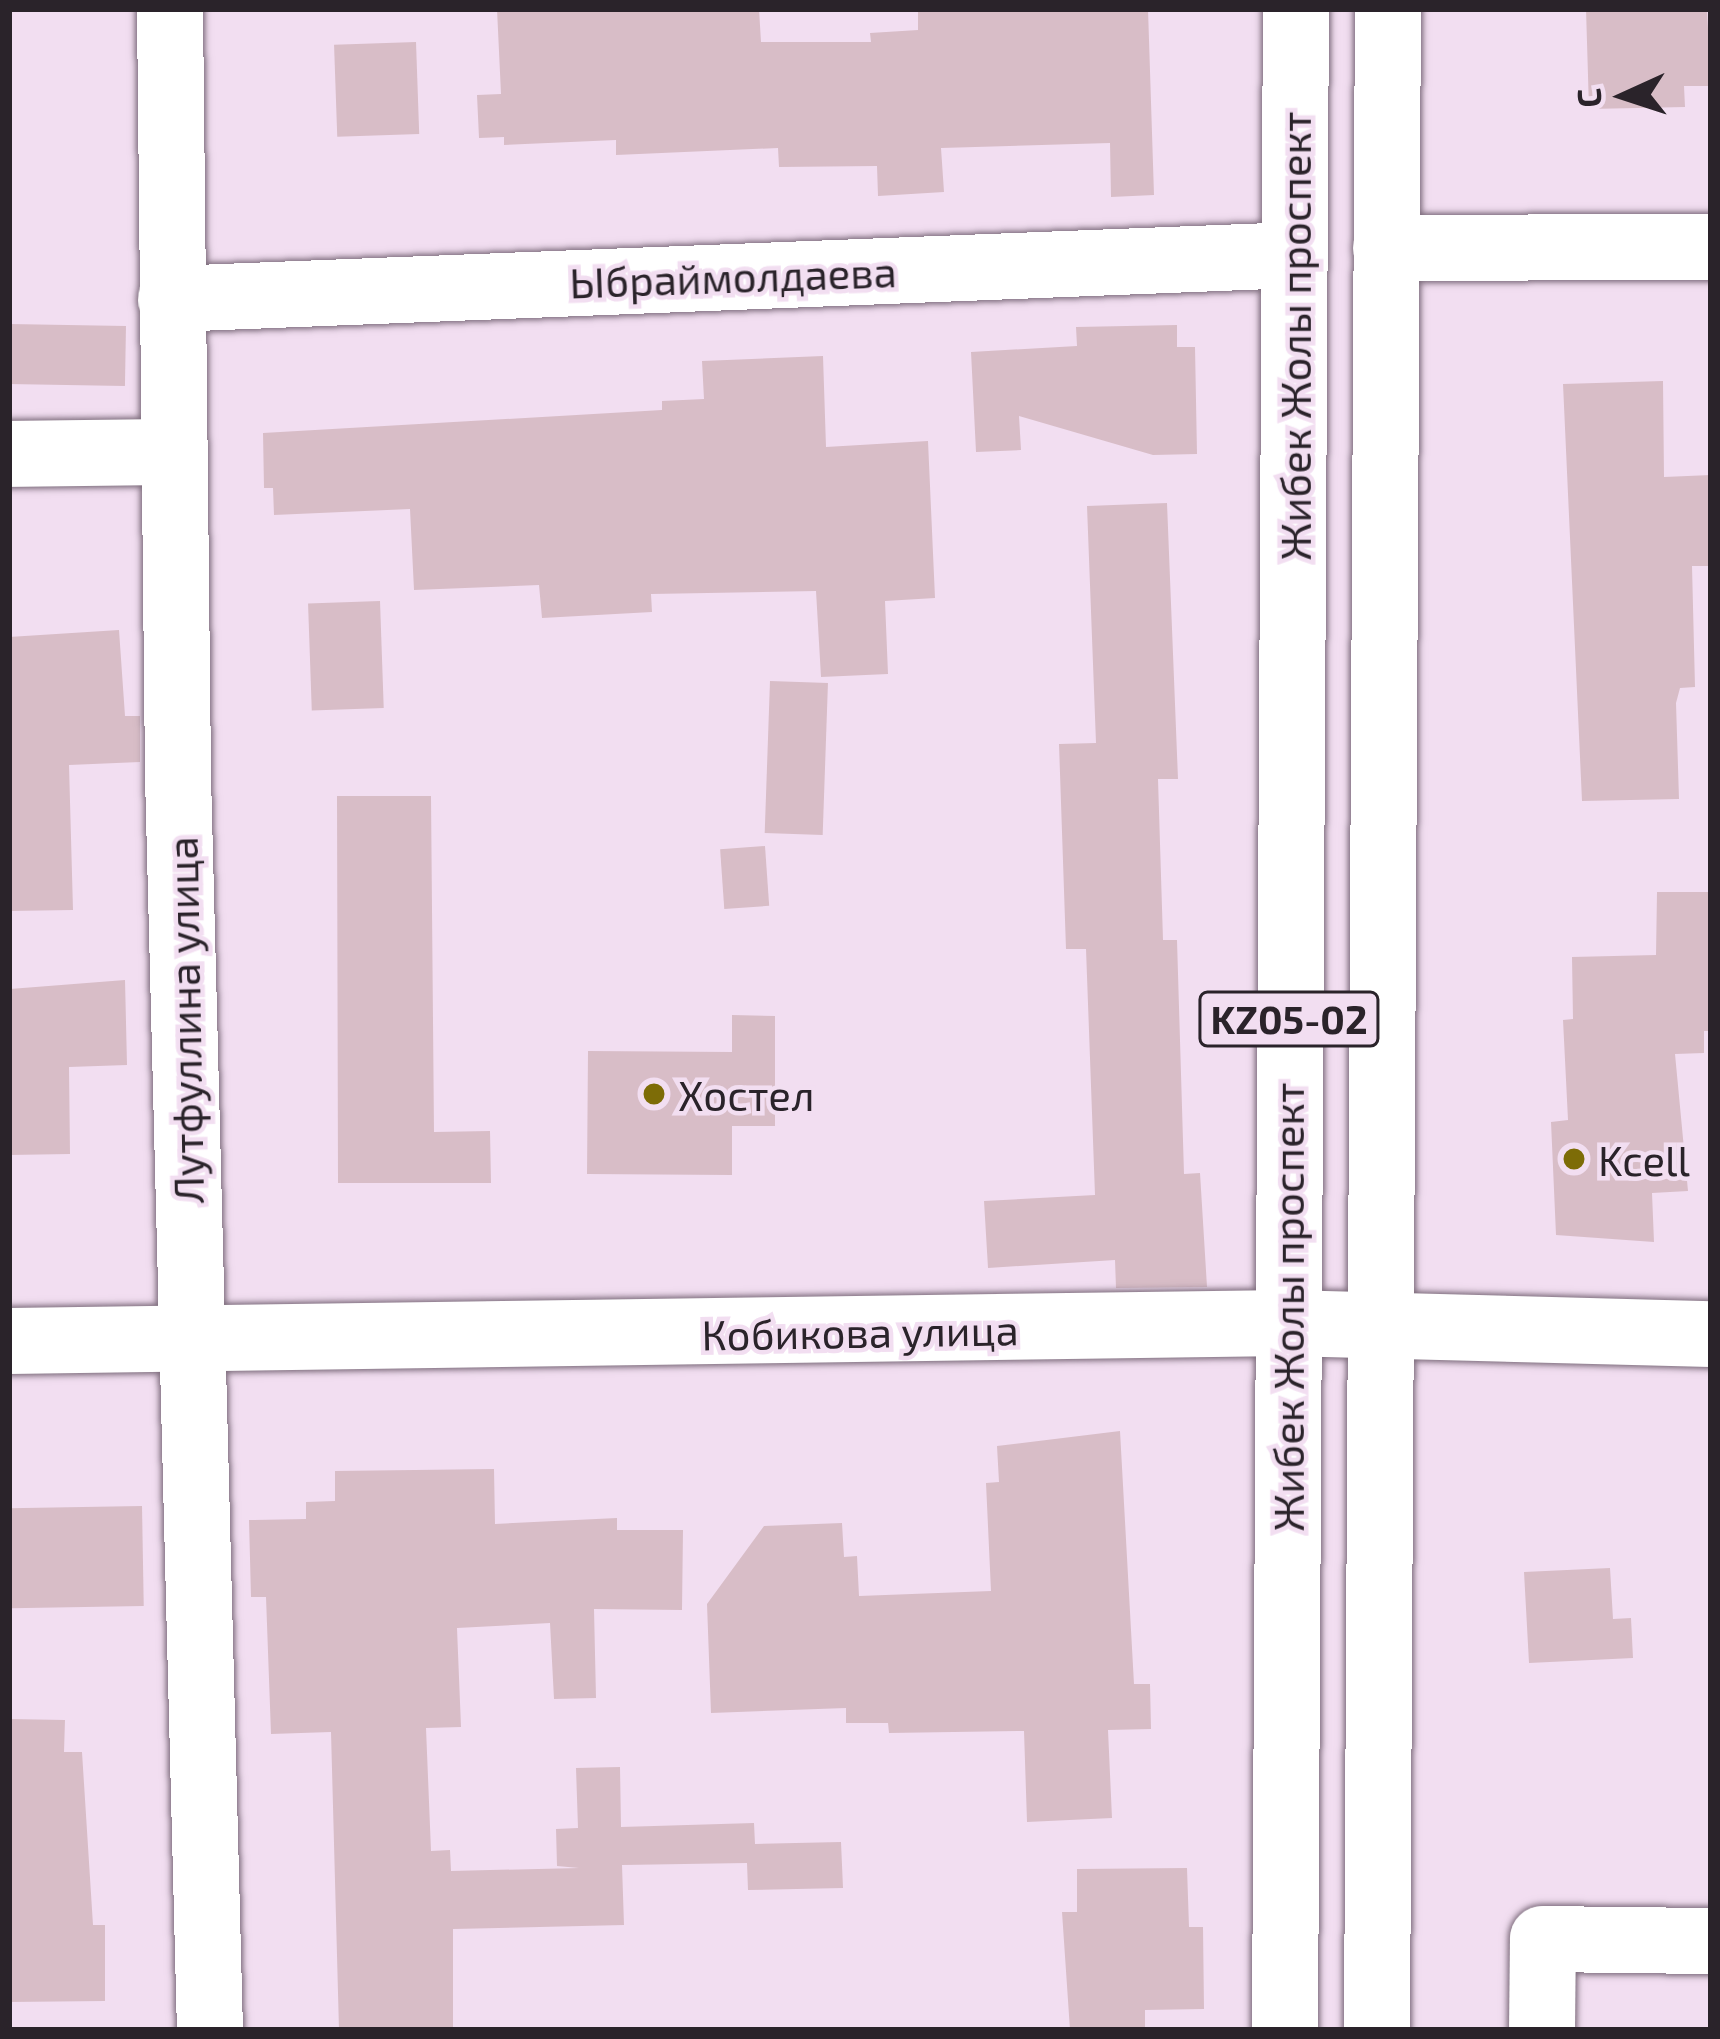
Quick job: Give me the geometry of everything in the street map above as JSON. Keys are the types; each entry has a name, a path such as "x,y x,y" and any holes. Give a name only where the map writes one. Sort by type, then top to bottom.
{"main road":[{"name":"Лутфуллина улица","path":"170,9 174,452 210,2030"},
{"name":"Жибек Жолы проспект","path":"1285,2030 1297,9"},
{"path":"1377,2030 1388,9"},
{"path":"1386,248 1711,248"},
{"name":"Ыбраймолдаева","path":"172,299 1294,255"},
{"path":"9,454 174,452"},
{"name":"Кобикова улица","path":"9,1341 192,1343 1286,1323 1711,1334"},
{"path":"1542,2030 1543,1939 1711,1941"}],"building":[{"path":"497,9 759,9 761,42 871,42 870,33 918,30 918,9 1148,9 1154,195 1111,197 1110,143 941,148 944,192 878,196 877,166 779,167 778,148 616,155 616,140 504,145 504,137 479,138 477,95 501,94"},
{"path":"1586,9 1707,9 1711,86 1684,86 1685,107 1589,109"},
{"path":"416,42 419,134 337,137 334,45"},
{"path":"9,324 126,326 125,386 9,384"},
{"path":"1177,325 1177,347 1195,347 1197,454 1153,455 1019,416 1021,450 976,452 971,352 1077,346 1076,327"},
{"path":"823,356 826,447 928,441 935,598 885,601 888,674 821,677 816,591 651,594 652,612 542,618 539,585 414,590 410,509 274,515 273,488 264,488 263,433 662,410 662,401 704,399 702,361"},
{"path":"1663,381 1664,477 1711,475 1711,566 1692,566 1695,687 1680,688 1676,703 1679,799 1582,801 1563,384"},
{"path":"1167,503 1178,779 1158,779 1163,940 1177,940 1184,1174 1200,1173 1207,1287 1116,1288 1115,1260 988,1268 984,1201 1095,1195 1086,949 1066,949 1059,744 1096,743 1087,506"},
{"path":"380,601 384,708 312,710 308,604"},
{"path":"119,630 125,716 140,716 140,762 69,765 73,910 9,911 9,637"},
{"path":"770,681 828,683 823,835 765,833"},
{"path":"337,796 431,796 434,1132 490,1131 491,1183 338,1183"},
{"path":"765,846 769,906 724,909 720,849"},
{"path":"1657,892 1711,892 1711,1031 1704,1031 1704,1053 1675,1054 1688,1191 1652,1193 1654,1242 1556,1235 1551,1122 1568,1120 1563,1020 1573,1019 1572,957 1656,955"},
{"path":"125,980 127,1065 69,1067 70,1154 9,1155 10,989"},
{"path":"732,1015 775,1016 775,1126 732,1126 732,1175 587,1174 588,1051 732,1052"},
{"path":"1120,1431 1134,1684 1150,1684 1151,1729 1108,1730 1112,1818 1027,1822 1024,1731 889,1733 888,1723 846,1723 846,1708 711,1713 707,1604 764,1526 842,1523 844,1557 857,1556 859,1596 991,1591 986,1483 999,1482 997,1446"},
{"path":"494,1469 495,1524 617,1518 617,1530 683,1530 682,1610 594,1609 596,1698 554,1699 550,1623 457,1628 461,1727 426,1728 431,1851 450,1850 451,1871 579,1868 557,1866 556,1829 578,1828 576,1768 620,1767 621,1827 754,1823 755,1844 841,1842 843,1888 748,1890 747,1863 622,1865 624,1925 453,1929 453,2030 339,2030 331,1732 271,1734 266,1597 251,1597 249,1520 306,1519 306,1502 335,1501 335,1471"},
{"path":"142,1506 144,1606 11,1608 9,1508"},
{"path":"1610,1568 1613,1619 1631,1618 1633,1658 1529,1663 1524,1572"},
{"path":"9,1719 65,1720 64,1752 82,1752 93,1925 105,1925 105,2001 9,2002"},
{"path":"1187,1868 1189,1927 1203,1927 1204,2009 1145,2010 1145,2030 1070,2030 1062,1912 1077,1912 1077,1869"}],"place":[{"name":"Хостел","path":"654,1094"},
{"name":"Kcell","path":"1574,1159"}]}
